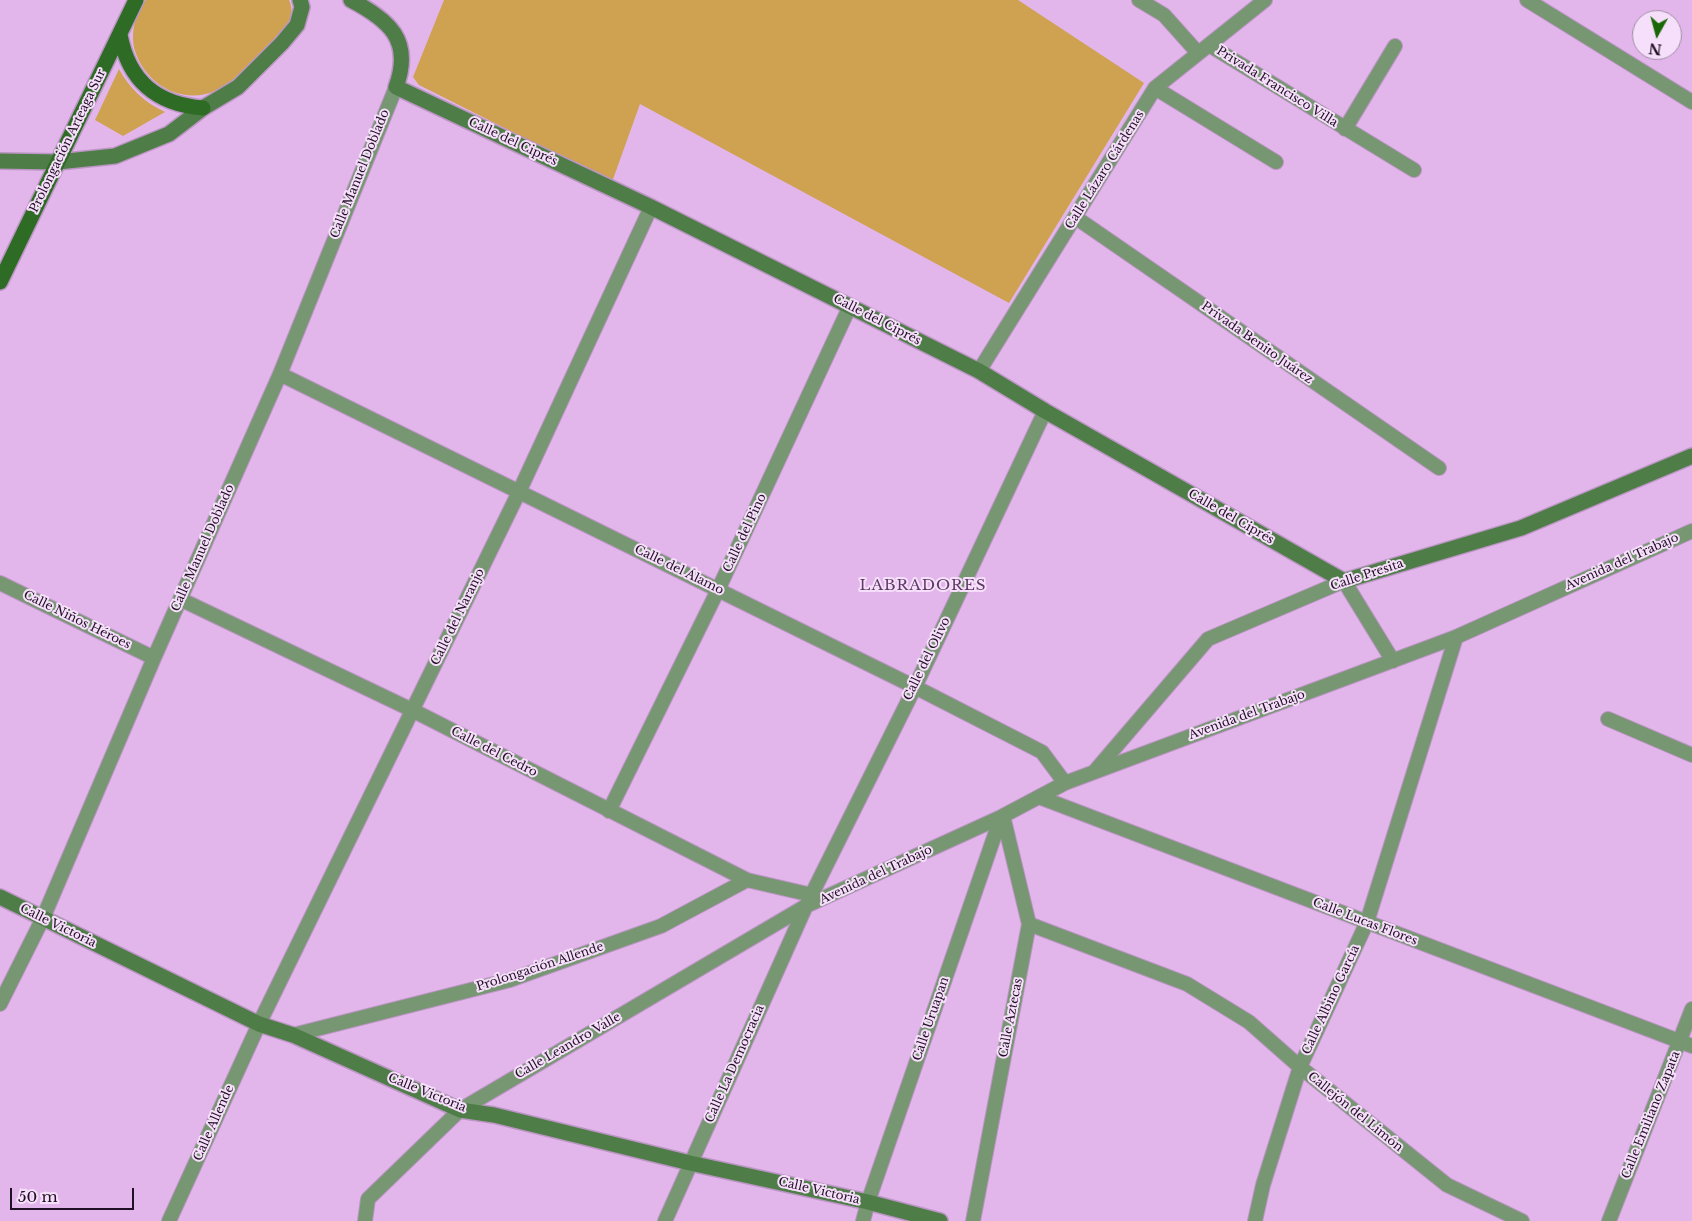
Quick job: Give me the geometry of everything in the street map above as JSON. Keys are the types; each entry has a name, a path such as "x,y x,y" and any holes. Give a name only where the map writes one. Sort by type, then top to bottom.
{"main road":[{"name":"Prolongación Arteaga Sur","path":"0,282 136,0"},
{"path":"120,35 123,52 141,82 169,102 186,107 203,108"}],"street":[{"path":"0,161 58,162 115,156 169,134 203,108 238,87 282,42 296,25 302,7 300,0"},
{"path":"351,0 380,17 388,24 398,41 401,64 396,87"},
{"path":"1140,0 1164,16"},
{"path":"1157,0 1164,16"},
{"name":"Calle Lázaro Cárdenas","path":"980,371 1155,88 1265,0"},
{"path":"1527,0 1692,102"},
{"name":"Privada Francisco Villa","path":"1164,16 1204,49 1414,170"},
{"name":"Privada Francisco Villa","path":"1345,129 1395,46"},
{"name":"Calle del Ciprés","path":"396,87 651,207 980,371 1045,411 1344,581"},
{"name":"Calle Manuel Doblado","path":"0,1004 43,918 180,598 280,374 396,87"},
{"path":"1155,88 1276,162"},
{"name":"Calle del Naranjo","path":"258,1024 519,492 651,207"},
{"name":"Privada Benito Juárez","path":"1075,217 1439,468"},
{"name":"Calle del Pino","path":"609,811 718,590 850,306"},
{"name":"Calle del Álamo","path":"280,374 914,686 1042,752 1065,782"},
{"name":"Calle del Olivo","path":"809,901 1045,411"},
{"name":"Calle Presita","path":"1095,772 1208,638 1344,581 1522,528 1692,456"},
{"name":"Avenida del Trabajo","path":"809,901 1002,817 1065,782 1456,637 1692,531"},
{"path":"1344,581 1393,661"},
{"name":"Calle Niños Héroes","path":"0,583 154,658"},
{"name":"Calle del Cedro","path":"180,598 412,710 747,880 809,901"},
{"name":"Calle Albino García","path":"1255,1221 1263,1185 1300,1068 1366,922 1456,637"},
{"path":"1608,719 1692,755"},
{"name":"Calle Lucas Flores","path":"1039,797 1686,1044"},
{"name":"Calle Aztecas","path":"973,1221 1030,924 1002,817"},
{"name":"Calle Uruapan","path":"863,1221 1002,817"},
{"name":"Prolongación Allende","path":"293,1035 510,980 661,926 747,880"},
{"name":"Calle Victoria","path":"0,896 258,1024 293,1035 460,1110 494,1115 690,1163 868,1202 940,1221"},
{"name":"Calle Leandro Valle","path":"365,1221 368,1199 460,1110 809,901"},
{"name":"Calle La Democracia","path":"665,1221 809,901"},
{"name":"Callejón del Limón","path":"1030,924 1187,984 1249,1022 1300,1068 1447,1185 1522,1221"},
{"name":"Calle Emiliano Zapata","path":"1609,1221 1686,1044 1692,1009"},
{"name":"Calle Allende","path":"169,1221 258,1024"}],"shaded area":[{"path":"146,0 289,0 292,13 286,30 223,87 204,94 179,94 167,89 148,74 140,63 135,51 133,38 134,24"},
{"path":"444,0 1018,0 1144,83 1009,303 640,104 612,182 419,85 413,77"},
{"path":"119,69 138,94 150,104 165,112 123,136 95,120"}],"district":[{"name":"LABRADORES","path":"923,586"}]}
